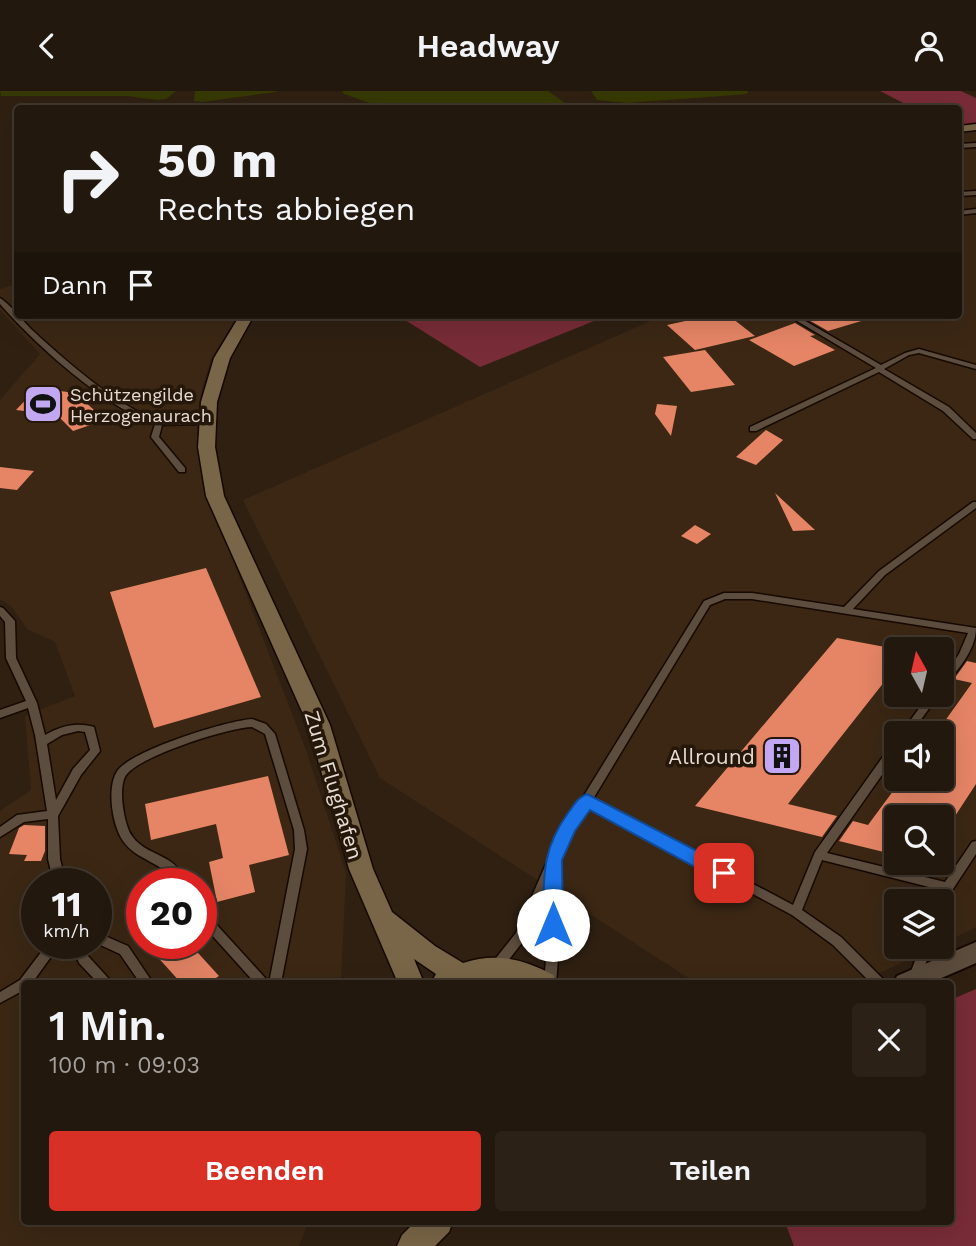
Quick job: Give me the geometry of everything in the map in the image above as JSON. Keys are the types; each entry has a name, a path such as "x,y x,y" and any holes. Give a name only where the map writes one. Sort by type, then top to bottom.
{"street":[{"name":"Zum Flughafen","path":"244,319 229,340 208,396 205,422 208,465 215,496 287,651 323,737 348,833 370,894 383,917 410,980"},
{"name":"Zum Flughafen","path":"383,917 452,979"},
{"path":"914,980 976,952"},
{"path":"452,979 478,969 496,967 515,970 540,980"}],"lane":[{"path":"0,300 14,314"},
{"path":"19,319 51,352 130,409 159,423 205,422"},
{"path":"797,319 946,409 976,437"},
{"path":"753,429 907,354 919,351 976,366"},
{"path":"159,423 155,437 182,470"},
{"path":"847,610 883,573 976,505"},
{"path":"496,967 521,936 568,827 706,603 723,596 736,595 975,631 954,667"},
{"path":"0,610 10,621 11,658 32,703 42,742 54,814 56,868"},
{"path":"0,714 32,703"},
{"path":"175,868 130,843 124,832 116,787 119,778 132,764 145,757 219,728 239,723 263,727 270,734 299,830 301,849 276,980"},
{"path":"42,742 54,733 84,727 90,730 95,751 77,772 54,814"},
{"path":"796,912 819,855 884,764"},
{"path":"587,800 796,912 836,941 876,980"},
{"path":"0,833 21,818 54,814"},
{"path":"819,855 948,887 976,845"},
{"path":"548,980 553,947 553,860"},
{"path":"217,933 259,980"},
{"path":"112,944 124,950 145,980"},
{"path":"27,980 43,959"},
{"path":"83,959 102,980"},
{"path":"911,980 921,959"},
{"path":"0,998 21,985"}],"shaded area":[{"path":"0,91 176,91 166,99 158,100 127,96 1,96"},
{"path":"195,91 276,92 203,102 194,101"},
{"path":"342,91 548,91 568,105 375,105"},
{"path":"591,91 748,91 747,94 626,103 597,100"},
{"path":"880,91 961,91 976,98 976,123 962,125 962,105 907,105"},
{"path":"976,123 976,927 954,938 954,889 884,889 884,959 910,959 864,980 691,980 380,778 243,500 655,319 962,319 962,125"},
{"path":"14,285 14,319 236,319 211,359 203,385 197,417 197,450 203,482 306,750 346,873 341,980 21,980 21,1225 307,1225 299,1246 0,1246 0,811 31,790 25,716 75,696 55,642 27,629 11,606 0,599 0,400 40,354 0,310 0,289"},
{"path":"403,319 594,321 480,367"},
{"path":"976,989 976,1246 794,1246 786,1225 954,1225 954,998"}],"building":[{"path":"695,319 733,319 755,336 695,350 667,325"},
{"path":"807,319 868,319 828,331"},
{"path":"795,323 815,335 810,336 835,350 794,366 749,340"},
{"path":"705,350 735,385 691,392 663,357"},
{"path":"37,388 75,393 70,399 83,400 105,420 73,431 57,415 16,410"},
{"path":"657,404 677,406 671,436 655,414"},
{"path":"766,430 783,440 756,465 736,457"},
{"path":"0,467 34,471 17,490 0,488"},
{"path":"775,493 815,530 793,531"},
{"path":"695,525 711,534 697,544 681,536"},
{"path":"206,568 261,697 154,728 110,592"},
{"name":"Allround","path":"837,638 884,647 884,682 788,804 837,816 822,837 695,806"},
{"path":"967,661 976,663 976,784 954,818 954,805 884,805 884,852 839,841 853,821 868,825 893,791 954,791 954,721 945,721 972,683 954,679"},
{"path":"268,776 289,855 249,865 255,892 217,902 217,868 210,868 209,862 223,858 216,824 151,840 145,804"},
{"path":"24,825 45,826 45,851 41,861 24,861 27,855 9,854 19,828"},
{"path":"159,959 204,959 219,976 213,980 178,980"}],"place":[{"name":"Schützengilde Herzogenaurach","path":"43,404"},
{"name":"Allround","path":"782,756"}],"route":[{"path":"553,925 553,860 568,827 587,800 724,873"}]}
